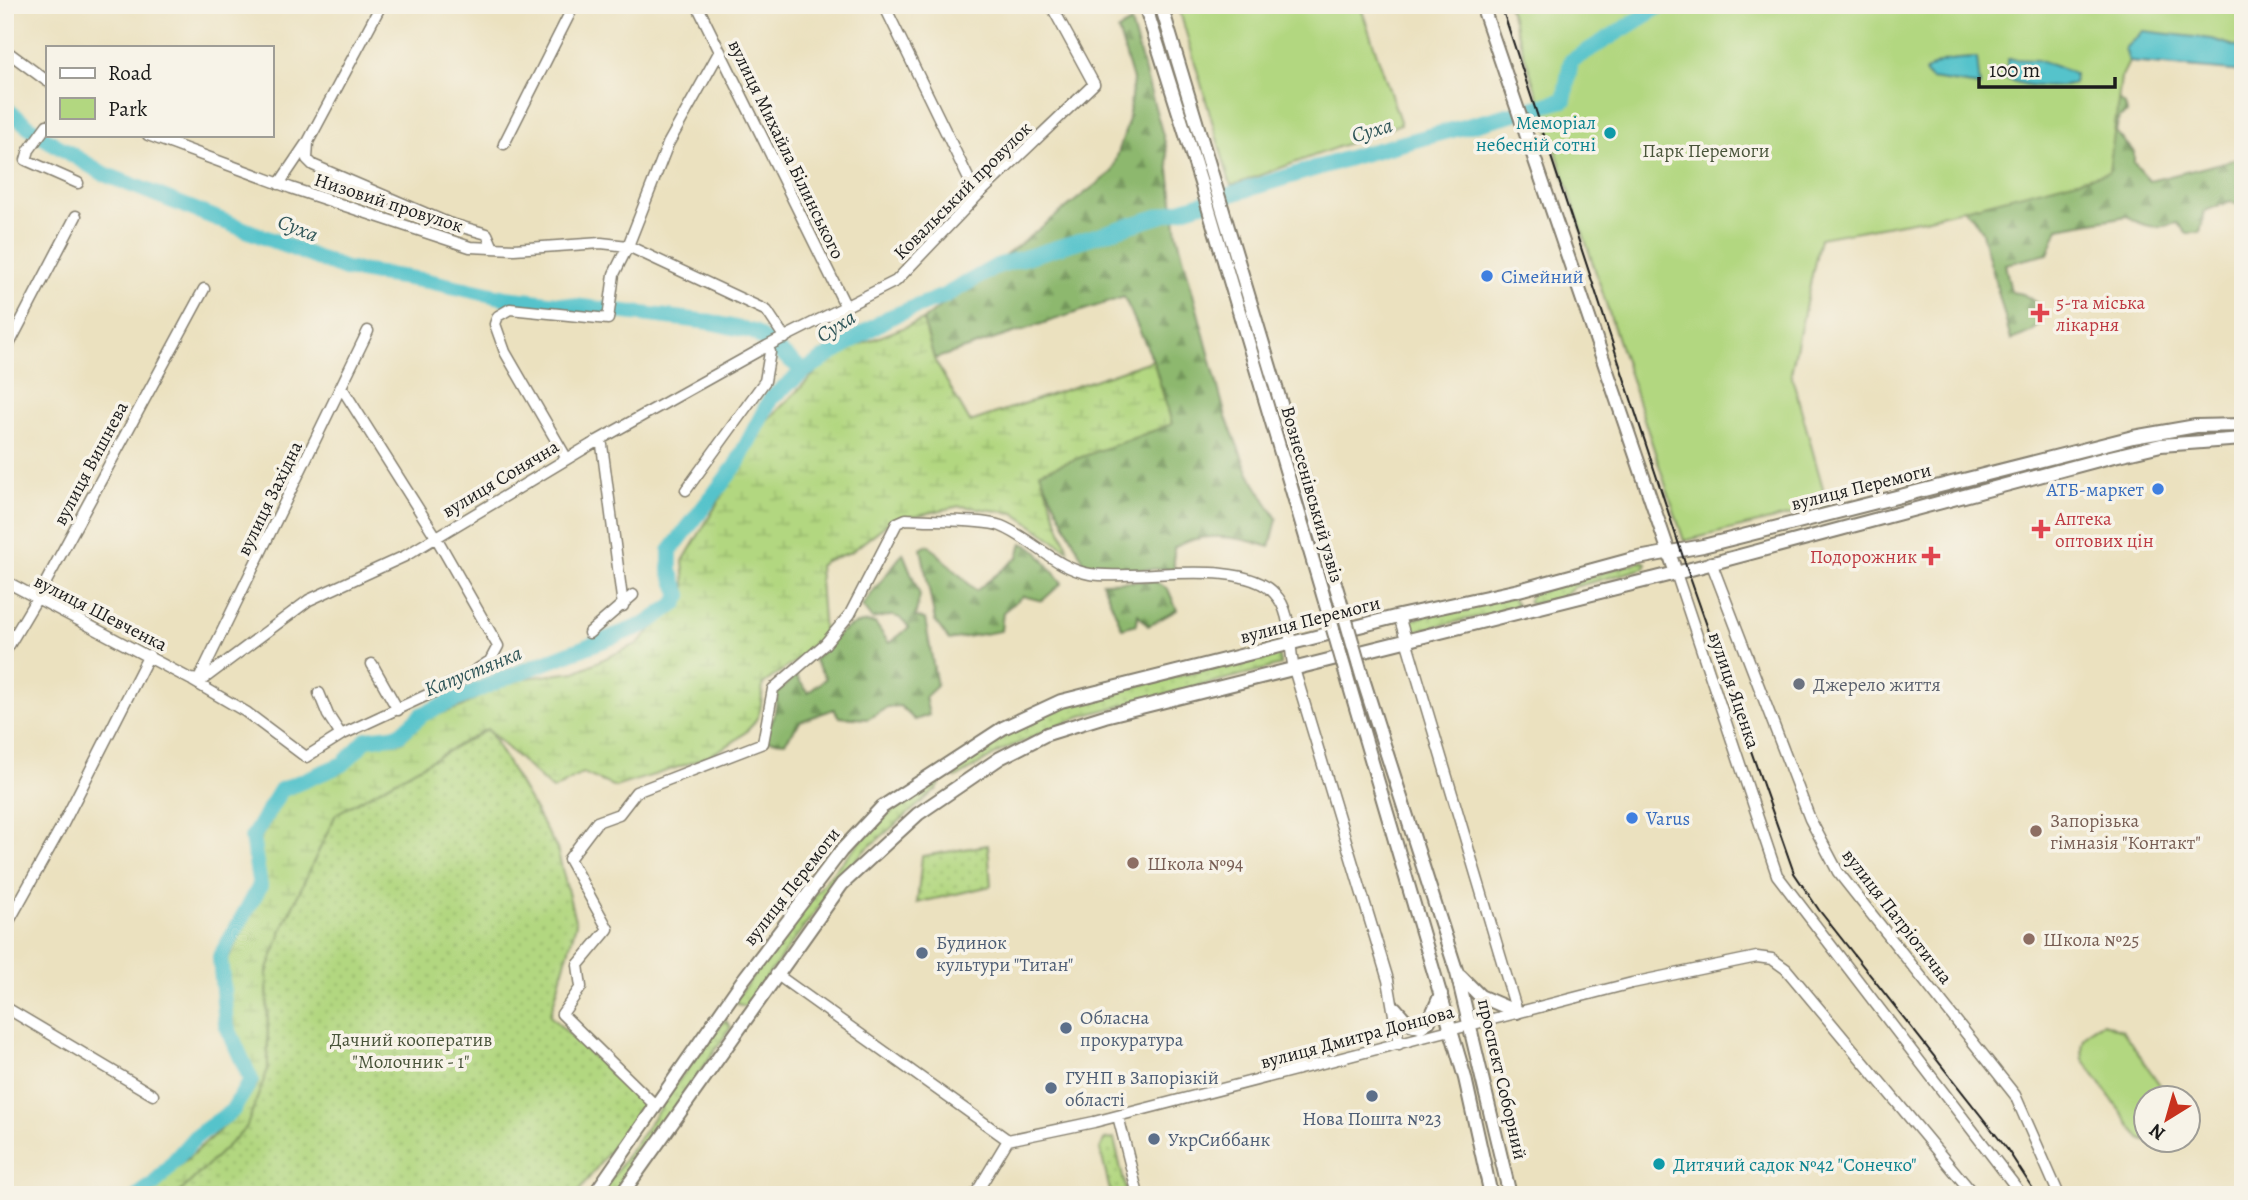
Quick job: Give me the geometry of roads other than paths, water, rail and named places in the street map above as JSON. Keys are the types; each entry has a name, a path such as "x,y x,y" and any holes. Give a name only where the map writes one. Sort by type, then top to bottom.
{"main road":[{"name":"Вознесенівський узвіз","path":"1145,5 1207,182"},
{"name":"Вознесенівський узвіз","path":"1161,5 1219,222 1457,972"},
{"name":"вулиця Яценка","path":"1482,5 1676,573"},
{"name":"Вознесенівський узвіз","path":"1219,222 1326,605 1441,994"},
{"name":"вулиця Перемоги","path":"594,1195 790,914 841,851 882,807 1012,723 1062,702 1399,616 1519,590 2133,437 2196,426 2243,425"},
{"name":"вулиця Перемоги","path":"621,1195 842,884 910,821 1000,758 1047,734 1105,716 1676,573 2120,455 2161,445 2243,439"},
{"path":"1844,509 1849,528"},
{"path":"1519,590 1526,611"},
{"path":"938,769 952,791"},
{"path":"1457,972 1469,989 1517,1012"},
{"name":"проспект Соборний","path":"1457,972 1510,1195"},
{"path":"1395,1009 1408,1023 1420,1027 1429,1021 1441,994"},
{"name":"проспект Соборний","path":"1441,994 1491,1195"},
{"path":"724,1008 743,1020"}],"street":[{"path":"279,184 308,142 381,5"},
{"path":"504,144 574,5"},
{"name":"вулиця Михайла Білинського","path":"698,5 846,307"},
{"path":"884,5 977,196"},
{"name":"Ковальський провулок","path":"846,307 896,281 977,196 1094,84 1051,5"},
{"path":"5,50 46,80"},
{"path":"567,458 505,352 495,324 498,316 510,309 608,319 614,274 628,246 668,144 720,51"},
{"path":"42,132 26,160 78,183"},
{"name":"Низовий провулок","path":"151,136 279,184 470,247 601,243 628,246"},
{"path":"308,142 307,159 313,165 448,223 487,234 493,248"},
{"path":"5,352 76,216"},
{"path":"628,246 767,311 782,339"},
{"name":"вулиця Вишнева","path":"5,652 204,289"},
{"name":"вулиця Сонячна","path":"202,680 309,600 375,572 597,441 767,346 846,307"},
{"name":"вулиця Західна","path":"202,680 201,675 368,331"},
{"path":"686,491 765,380 769,352 767,346"},
{"path":"190,679 246,712 306,757 341,735 466,677 490,661 498,646 435,537 342,388"},
{"path":"597,441 602,445 623,606"},
{"path":"656,1105 562,1014 581,987 578,965 608,929 569,859 597,822 619,814 636,792 763,743 773,688 825,644 850,614 897,523 906,519 999,525 1028,540 1049,558 1089,573 1201,573 1254,578 1275,593 1287,613 1288,646 1395,1009 1399,1044"},
{"name":"вулиця Патріотична","path":"1711,562 1810,819 1838,873 2015,1095 2059,1195"},
{"name":"вулиця Яценка","path":"1676,573 1777,874 2022,1195"},
{"name":"вулиця Шевченка","path":"5,581 190,679"},
{"path":"589,633 623,606 632,595"},
{"path":"1399,616 1517,1012"},
{"path":"5,928 63,824 149,655"},
{"path":"372,664 398,710"},
{"path":"190,679 202,680"},
{"path":"319,693 327,715 341,735"},
{"name":"вулиця Дмитра Донцова","path":"1008,1140 1118,1116 1657,977 1758,957 1772,959 1786,969 1974,1195"},
{"path":"776,974 1008,1140 975,1195"},
{"path":"5,1007 153,1095"},
{"path":"1399,1044 1420,1027"},
{"path":"1118,1116 1138,1195"}],"water":[{"path":"2143,31 2212,39 2243,49 2243,72 2129,62 2125,48"},
{"path":"1977,58 1980,86 1931,79 1925,73 1942,62"},
{"path":"2007,59 2037,60 2074,73 2074,84 2049,87 2014,82 2007,79"}],"waterway":[{"name":"Суха","path":"5,108 41,136 104,174 345,269 428,281 506,298 710,322 754,332 804,371 888,318 944,296 997,266 1359,155 1564,100 1571,61 1662,5"},
{"name":"Капустянка","path":"139,1195 154,1184 195,1137 232,1111 251,1080 226,1024 220,957 260,886 252,838 281,790 343,764 367,739 399,735 423,714 505,678 646,624 676,603 680,595 670,571 670,551 736,465 771,398 804,371"}],"tram line":[{"path":"1501,5 1687,569 1794,873 1819,910 2007,1149 2037,1195"}],"place":[{"name":"Меморіал небесній сотні","path":"1610,133"},
{"name":"Сімейний","path":"1487,276"},
{"name":"5-та міська лікарня","path":"2040,313"},
{"name":"АТБ-маркет","path":"2158,489"},
{"name":"Аптека оптових цін","path":"2041,529"},
{"name":"Подорожник","path":"1931,556"},
{"name":"Джерело життя","path":"1799,684"},
{"name":"Varus","path":"1632,818"},
{"name":"Запорізька гімназія \"Контакт\"","path":"2036,831"},
{"name":"Школа №94","path":"1133,863"},
{"name":"Школа №25","path":"2029,939"},
{"name":"Будинок культури \"Титан\"","path":"922,953"},
{"name":"Обласна прокуратура","path":"1066,1028"},
{"name":"ГУНП в Запорізкій області","path":"1051,1088"},
{"name":"Нова Пошта №23","path":"1372,1096"},
{"name":"УкрСиббанк","path":"1154,1139"},
{"name":"Дитячий садок №42 \"Сонечко\"","path":"1659,1164"}],"park label":[{"name":"Парк Перемоги","path":"1706,150"},
{"name":"Дачний кооператив \"Молочник - 1\"","path":"411,1050"}]}
